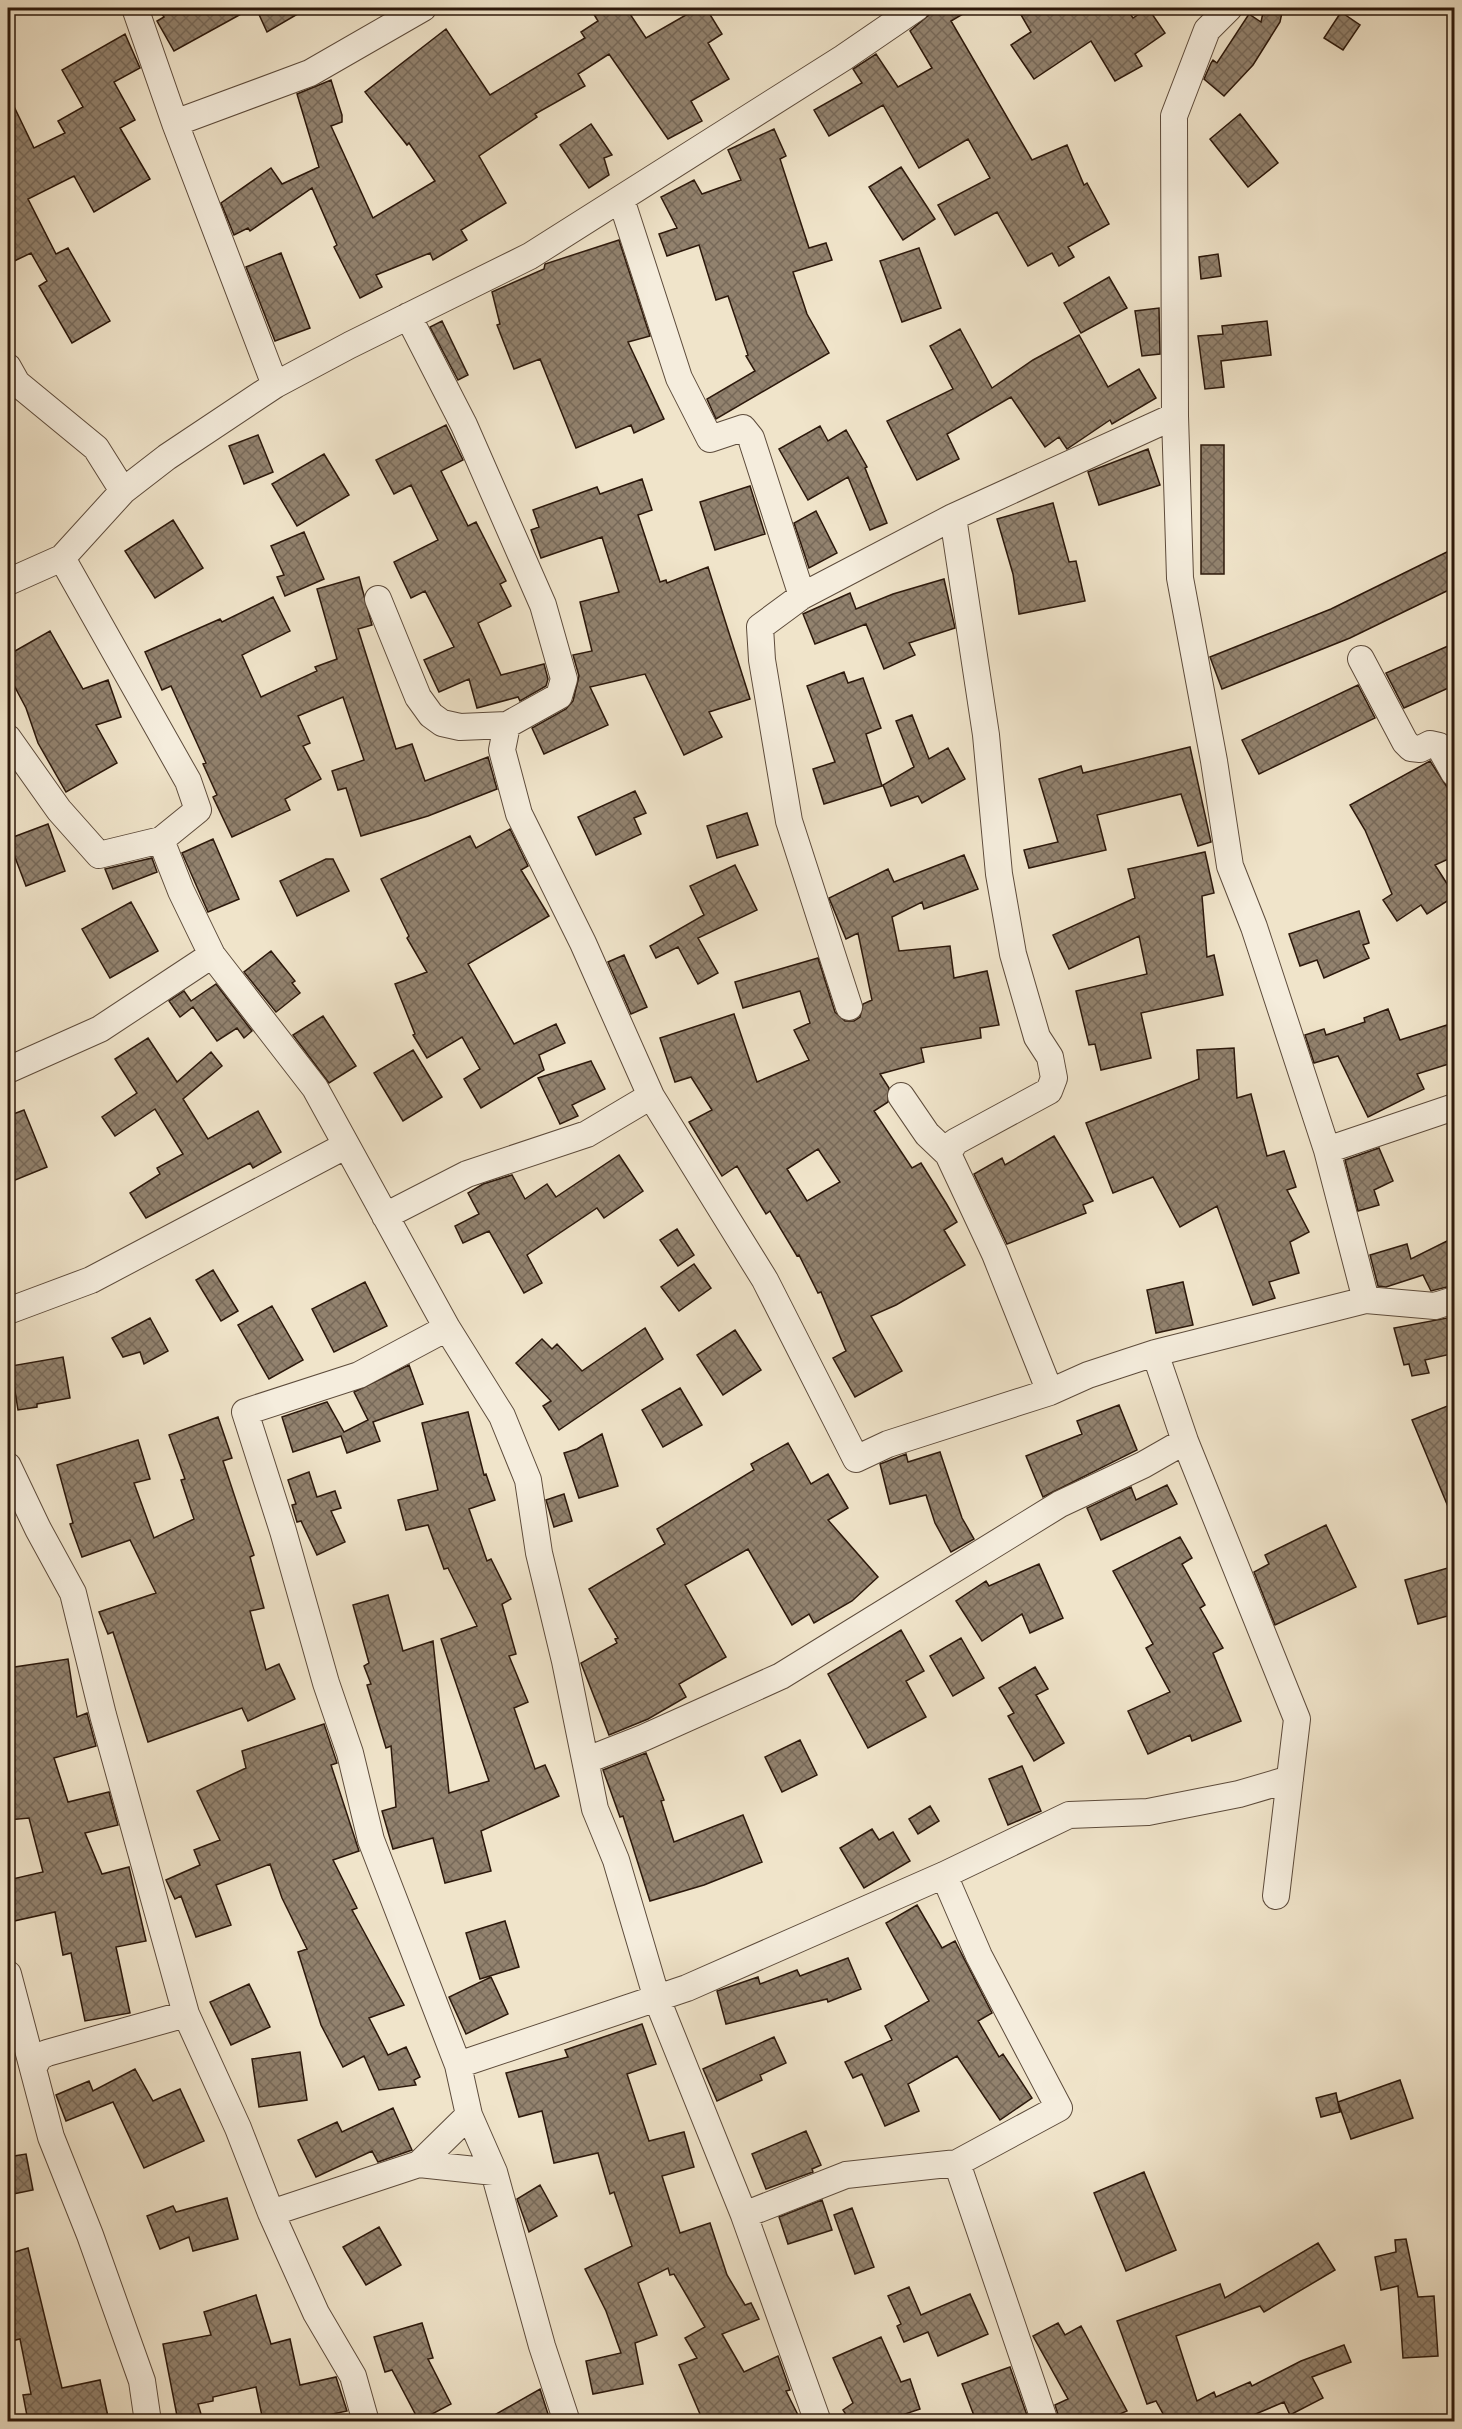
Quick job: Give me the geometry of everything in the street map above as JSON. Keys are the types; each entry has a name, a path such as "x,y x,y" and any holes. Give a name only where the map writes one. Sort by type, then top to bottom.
{"street":[{"path":"135,8 175,123 275,385"},
{"path":"8,582 62,558 123,491 167,457 275,385 530,256 843,58 916,8"},
{"path":"1229,8 1208,30 1174,116 1175,416 1180,578 1214,761 1230,866 1254,927 1327,1150 1366,1300"},
{"path":"175,123 310,73 407,12"},
{"path":"621,199 679,378 710,439 743,428 751,438 802,596"},
{"path":"378,599 418,697 430,715 442,723 460,727 507,725 559,696 564,679 543,604 464,425 408,316"},
{"path":"8,367 17,383 96,448 123,491"},
{"path":"849,1007 789,821 762,660 760,627 802,596 953,518 1175,416"},
{"path":"948,1154 956,1142 1049,1091 1054,1077 1050,1057 1037,1037 1013,954 999,874 986,735 953,518"},
{"path":"9,743 59,810 99,855 161,840 198,810 188,781 172,750 62,558"},
{"path":"1361,659 1405,742 1411,748 1420,749 1430,744 1439,746 1455,773"},
{"path":"507,725 502,750 519,814 583,943 651,1096 765,1280 856,1459 888,1444 1050,1392 1088,1375 1155,1353 1366,1300 1435,1306 1455,1300"},
{"path":"161,840 181,891 212,955 315,1088 447,1328 502,1416 528,1480 539,1553 595,1809 616,1860 657,1999 744,2215 818,2421"},
{"path":"8,1070 100,1029 212,955"},
{"path":"385,1216 466,1174 588,1134 651,1096"},
{"path":"901,1096 927,1134 948,1154 995,1254 1050,1392"},
{"path":"1327,1150 1455,1107"},
{"path":"8,1311 91,1280 345,1146"},
{"path":"447,1328 359,1375 245,1412 284,1531 327,1683 350,1753 371,1840 458,2065 469,2115 494,2172 542,2346 567,2421"},
{"path":"1155,1353 1185,1441 1297,1719 1276,1896"},
{"path":"586,1760 643,1738 781,1676 1060,1504 1143,1465 1185,1441"},
{"path":"8,1466 33,1520 74,1593 103,1714 186,2014 238,2128 271,2213 316,2313 353,2376 366,2421"},
{"path":"458,2065 657,1999 944,1875 1069,1815 1148,1812 1239,1794 1290,1779"},
{"path":"744,2215 846,2175 957,2163 1059,2108 979,1956 944,1875"},
{"path":"8,1974 51,2137 90,2235 142,2381 148,2421"},
{"path":"34,2067 39,2057 47,2053 186,2014"},
{"path":"418,2164 469,2115"},
{"path":"957,2163 1045,2421"},
{"path":"271,2213 418,2164 494,2172"}],"building":[{"path":"158,8 252,8 174,51 157,21 164,17"},
{"path":"256,8 308,8 267,32"},
{"path":"590,8 626,8 646,38 698,8 706,8 722,34 708,43 729,79 691,101 702,121 668,139 609,54 578,74 585,86 535,114 537,117 479,156 506,203 461,230 467,240 433,260 430,253 376,275 382,287 360,298 334,247 337,245 312,188 250,231 248,228 234,235 221,203 271,168 282,184 319,167 297,94 331,80 342,122 331,126 373,218 435,181 409,143 407,145 365,92 446,29 490,95 585,38 581,32 598,21"},
{"path":"937,8 973,8 951,21 1032,160 1067,145 1084,185 1087,183 1109,224 1068,247 1074,257 1059,266 1052,253 1028,266 997,212 955,235 938,205 990,178 968,139 919,168 883,105 829,136 814,110 862,83 853,69 876,54 898,87 932,68 910,31"},
{"path":"1017,8 1126,8 1133,18 1148,8 1165,33 1135,54 1142,66 1115,81 1091,41 1034,79 1011,45 1031,32"},
{"path":"1264,8 1283,8 1280,22 1253,65 1224,96 1204,79 1211,63 1213,60 1217,63 1249,14 1261,22"},
{"path":"1341,12 1360,25 1343,50 1324,38"},
{"path":"125,34 140,68 114,82 135,120 120,128 150,179 94,212 74,176 28,199 56,254 68,248 110,321 72,343 39,286 47,281 31,253 8,264 8,94 34,148 65,133 58,121 83,107 62,70"},
{"path":"1240,114 1278,163 1248,187 1210,139"},
{"path":"591,124 612,155 604,158 609,175 589,188 560,145"},
{"path":"774,129 786,156 780,159 809,248 826,243 832,260 793,272 807,314 829,353 716,419 707,399 755,371 746,356 748,355 728,296 716,300 699,245 667,256 659,234 677,228 661,197 694,180 702,194 741,180 728,150"},
{"path":"901,167 935,219 903,240 869,187"},
{"path":"619,240 650,336 628,342 664,419 634,433 631,425 576,448 540,359 514,369 497,325 500,324 492,292 544,269 545,264"},
{"path":"919,248 941,308 902,322 880,261"},
{"path":"281,253 310,328 275,341 246,267"},
{"path":"1218,254 1221,276 1201,279 1199,257"},
{"path":"1109,277 1127,308 1081,333 1064,303"},
{"path":"1159,308 1160,354 1142,356 1135,311"},
{"path":"442,321 468,375 458,380 430,327"},
{"path":"1267,321 1271,355 1221,361 1224,387 1205,389 1198,336 1223,334 1222,326"},
{"path":"960,329 992,388 1033,360 1079,335 1108,387 1139,369 1156,398 1112,424 1110,420 1067,449 1059,437 1045,447 1011,397 947,434 959,459 917,480 887,421 953,389 930,346"},
{"path":"446,425 463,460 441,471 468,526 476,522 506,581 500,584 511,606 478,623 501,675 544,664 548,679 546,686 520,701 518,697 477,708 469,679 439,692 424,660 454,647 425,591 411,598 394,562 438,540 411,485 394,494 376,460"},
{"path":"820,426 828,441 846,430 867,467 865,468 887,523 870,530 848,477 808,500 779,449"},
{"path":"258,435 273,472 244,484 229,446"},
{"path":"1201,445 1224,445 1224,574 1201,574"},
{"path":"1148,449 1160,485 1099,505 1088,472"},
{"path":"324,454 349,495 297,526 272,484"},
{"path":"642,479 652,510 638,515 660,582 666,580 667,583 708,567 750,699 709,712 722,737 684,755 645,674 590,687 608,725 544,754 532,728 566,709 573,701 579,676 573,655 592,651 580,602 619,592 602,537 541,558 531,530 539,527 533,510 597,487 600,494"},
{"path":"750,486 765,534 715,550 700,502"},
{"path":"1053,503 1069,562 1076,561 1085,601 1019,614 1013,574 997,519"},
{"path":"816,511 837,553 809,568 794,523"},
{"path":"173,520 203,568 155,598 125,551"},
{"path":"304,532 324,579 285,596 277,577 284,575 271,546"},
{"path":"1455,548 1455,587 1350,638 1222,689 1210,657 1331,609"},
{"path":"359,577 372,625 358,629 396,749 412,744 425,781 488,757 497,789 428,816 361,836 346,788 338,790 332,771 364,760 343,697 298,716 310,743 303,746 321,779 285,799 290,810 232,837 213,797 217,795 203,764 206,763 171,686 162,690 145,652 220,619 222,622 273,597 290,631 242,655 261,697 317,671 315,667 337,659 317,589"},
{"path":"944,579 955,628 909,643 915,655 884,669 866,624 815,644 803,614 850,593 856,609 893,594"},
{"path":"50,631 83,689 108,680 121,717 96,725 117,763 66,792 38,743 26,708 8,674 8,655"},
{"path":"1455,643 1455,685 1404,708 1386,673"},
{"path":"844,672 848,683 863,678 881,728 866,734 882,786 824,804 813,769 835,762 807,686"},
{"path":"1358,685 1375,718 1259,774 1242,740"},
{"path":"912,715 929,759 948,748 965,779 922,803 918,796 891,806 883,785 914,767 896,721"},
{"path":"1190,747 1211,842 1198,846 1181,794 1097,815 1106,850 1029,868 1024,850 1058,842 1039,779 1081,766 1083,773"},
{"path":"1430,761 1455,799 1455,856 1435,865 1455,896 1427,914 1421,905 1397,921 1383,900 1392,894 1365,830 1350,805"},
{"path":"635,791 646,813 634,818 641,834 596,855 578,817"},
{"path":"747,813 758,845 717,858 707,826"},
{"path":"48,824 65,871 26,886 8,839"},
{"path":"510,829 528,866 521,870 549,916 468,964 514,1044 556,1024 565,1043 539,1055 544,1070 481,1108 464,1079 480,1069 462,1037 427,1058 413,1035 415,1034 395,984 427,972 407,938 409,936 381,879 470,836 476,848"},
{"path":"213,839 239,899 208,912 182,853"},
{"path":"1205,852 1214,893 1202,896 1207,957 1214,955 1223,995 1141,1013 1151,1058 1101,1070 1095,1044 1089,1045 1076,991 1147,974 1139,936 1069,969 1053,935 1135,898 1128,869"},
{"path":"964,855 978,889 924,909 922,902 892,917 899,951 950,946 954,978 987,971 999,1025 980,1028 981,1038 921,1048 924,1062 880,1074 889,1088 888,1102 874,1111 912,1168 921,1163 946,1203 957,1222 944,1230 965,1265 896,1305 871,1316 902,1371 855,1397 833,1358 846,1351 821,1292 818,1293 799,1255 797,1256 770,1211 766,1214 737,1166 722,1176 689,1122 712,1110 691,1077 675,1082 660,1038 734,1014 757,1082 809,1060 794,1030 810,1023 800,991 743,1008 735,982 818,958 835,1012 845,1021 854,1021 860,1017 863,1004 872,1000 858,933 846,939 829,898 888,869 894,882","holes":["818,1149 840,1182 807,1201 787,1169"]},
{"path":"152,858 157,872 113,889 105,869"},
{"path":"326,859 333,859 349,891 297,916 280,881"},
{"path":"735,865 757,910 698,938 718,973 698,984 678,947 656,958 650,946 704,915 690,886"},
{"path":"131,902 158,951 110,978 82,929"},
{"path":"1359,911 1369,943 1363,945 1369,958 1324,978 1317,960 1300,966 1289,934"},
{"path":"271,951 295,981 292,983 300,993 276,1012 244,972"},
{"path":"624,955 647,1007 631,1014 608,962"},
{"path":"216,984 252,1031 244,1038 237,1028 217,1041 193,1007 180,1017 169,1001 184,991 191,1001"},
{"path":"1388,1009 1400,1040 1447,1025 1455,1048 1455,1062 1417,1074 1424,1089 1368,1117 1338,1056 1314,1063 1305,1035 1324,1029 1326,1035 1365,1022 1364,1018"},
{"path":"323,1016 356,1066 329,1083 293,1035"},
{"path":"148,1038 177,1082 211,1052 222,1066 183,1099 208,1139 258,1111 281,1152 253,1168 250,1163 146,1218 130,1193 160,1174 157,1168 183,1154 155,1109 115,1136 102,1117 137,1093 115,1059"},
{"path":"1234,1048 1237,1098 1251,1094 1267,1156 1284,1151 1296,1187 1287,1190 1309,1232 1290,1242 1299,1273 1269,1282 1275,1298 1253,1305 1217,1206 1180,1227 1153,1177 1113,1193 1086,1123 1199,1079 1197,1050"},
{"path":"413,1050 442,1097 403,1121 374,1073"},
{"path":"591,1061 605,1089 572,1105 578,1116 560,1124 538,1078"},
{"path":"24,1110 47,1167 8,1183 8,1116"},
{"path":"1054,1136 1093,1201 1083,1205 1086,1213 1007,1244 974,1174 1002,1158 1005,1165"},
{"path":"1379,1148 1393,1181 1374,1190 1379,1205 1358,1211 1345,1160"},
{"path":"619,1155 643,1191 604,1218 597,1208 527,1255 542,1283 524,1293 489,1231 463,1243 455,1226 479,1214 468,1193 483,1184 512,1175 525,1199 547,1184 556,1197"},
{"path":"677,1229 694,1255 678,1266 660,1240"},
{"path":"1449,1240 1455,1251 1455,1285 1431,1291 1423,1275 1386,1287 1378,1286 1370,1255 1407,1244 1411,1259"},
{"path":"694,1264 711,1288 679,1311 661,1287"},
{"path":"213,1270 238,1311 221,1321 196,1280"},
{"path":"365,1282 387,1326 334,1352 312,1309"},
{"path":"1183,1282 1193,1325 1156,1333 1147,1290"},
{"path":"272,1306 303,1360 269,1379 238,1325"},
{"path":"150,1318 168,1351 144,1364 140,1352 123,1357 112,1338"},
{"path":"1447,1318 1455,1353 1425,1360 1429,1373 1412,1376 1409,1364 1404,1365 1394,1328"},
{"path":"645,1328 663,1359 559,1430 543,1406 551,1401 516,1363 542,1339 552,1349 557,1344 582,1371"},
{"path":"735,1330 761,1370 723,1395 697,1355"},
{"path":"63,1357 70,1398 18,1410 11,1366"},
{"path":"409,1365 423,1404 373,1422 380,1441 347,1453 341,1436 293,1452 282,1417 327,1402 344,1432 368,1420 354,1392"},
{"path":"680,1388 702,1425 663,1447 642,1410"},
{"path":"1455,1403 1455,1521 1454,1521 1412,1420"},
{"path":"1119,1405 1137,1450 1043,1497 1026,1456 1082,1434 1077,1421"},
{"path":"468,1412 484,1475 486,1474 495,1500 469,1509 487,1561 491,1559 511,1599 502,1604 516,1654 509,1656 528,1702 514,1708 535,1769 545,1765 559,1796 481,1831 491,1871 445,1883 433,1838 393,1849 382,1811 396,1807 391,1746 386,1748 367,1685 371,1684 364,1666 369,1663 353,1605 388,1595 403,1651 433,1641 449,1793 489,1781 441,1639 477,1626 448,1568 444,1569 428,1525 406,1530 398,1500 438,1490 422,1423"},
{"path":"218,1417 232,1458 223,1461 254,1555 250,1557 264,1608 250,1611 266,1670 279,1664 295,1699 248,1721 242,1708 148,1742 113,1632 108,1634 99,1612 156,1593 130,1540 82,1557 70,1524 73,1523 57,1465 138,1440 150,1479 134,1483 154,1538 194,1519 181,1480 185,1479 169,1435"},
{"path":"602,1434 618,1486 579,1498 564,1453 577,1449"},
{"path":"788,1443 811,1484 828,1474 848,1508 828,1520 878,1577 852,1601 814,1623 809,1614 792,1625 748,1549 685,1585 726,1657 679,1684 686,1697 648,1719 609,1735 581,1663 617,1643 615,1639 618,1638 589,1589 665,1544 657,1529 754,1470 751,1464"},
{"path":"940,1452 962,1518 974,1539 951,1552 935,1523 926,1495 890,1504 880,1464 906,1454 908,1462"},
{"path":"309,1472 317,1497 335,1491 341,1508 331,1511 345,1542 317,1555 301,1521 297,1522 292,1505 296,1504 288,1480"},
{"path":"1167,1485 1177,1504 1101,1540 1087,1508 1131,1487 1136,1500"},
{"path":"564,1494 572,1521 554,1527 546,1500"},
{"path":"1326,1525 1356,1587 1275,1625 1254,1572 1269,1564 1265,1555"},
{"path":"1180,1537 1192,1558 1182,1564 1205,1605 1200,1608 1223,1648 1213,1653 1241,1721 1192,1741 1190,1735 1148,1754 1128,1711 1170,1692 1146,1648 1153,1644 1113,1571"},
{"path":"1039,1564 1063,1618 1030,1633 1022,1614 982,1641 956,1601 986,1581 989,1586"},
{"path":"1455,1566 1455,1614 1418,1624 1405,1580"},
{"path":"901,1630 924,1671 906,1681 926,1717 868,1748 828,1674"},
{"path":"961,1638 984,1678 953,1696 930,1656"},
{"path":"68,1659 77,1717 87,1713 96,1746 54,1758 68,1802 109,1792 118,1825 85,1833 102,1874 129,1867 146,1941 116,1947 130,2013 85,2021 71,1953 63,1955 55,1912 14,1921 8,1891 8,1880 43,1872 29,1818 8,1820 8,1780 15,1779 8,1749 8,1668"},
{"path":"1035,1667 1048,1689 1036,1695 1064,1743 1034,1761 1008,1716 1014,1713 999,1688"},
{"path":"324,1724 337,1763 331,1765 359,1851 333,1860 357,1908 352,1910 404,2005 369,2018 388,2055 406,2047 420,2077 414,2080 416,2085 379,2090 364,2056 343,2067 321,2025 298,1952 307,1949 282,1898 270,1864 216,1885 231,1925 196,1937 181,1896 175,1899 166,1880 200,1865 194,1850 220,1840 197,1791 246,1768 242,1751"},
{"path":"800,1740 817,1775 782,1792 765,1757"},
{"path":"646,1753 664,1800 661,1801 674,1842 743,1815 762,1862 704,1885 650,1901 623,1816 620,1817 603,1770"},
{"path":"1022,1766 1041,1811 1008,1825 989,1779"},
{"path":"930,1806 939,1821 918,1834 909,1819"},
{"path":"872,1829 879,1840 893,1832 910,1861 864,1888 840,1848"},
{"path":"917,1905 942,1948 955,1941 992,2013 978,2021 999,2057 1003,2054 1032,2098 1000,2120 957,2056 908,2084 919,2111 885,2126 862,2074 853,2078 845,2062 892,2040 885,2026 929,2001 886,1923"},
{"path":"505,1921 519,1967 480,1979 466,1933"},
{"path":"848,1958 861,1989 828,2002 827,1999 726,2024 717,1991 758,1977 760,1984 797,1970 800,1976"},
{"path":"491,1977 508,2014 466,2034 449,1997"},
{"path":"249,1984 270,2027 231,2045 210,2002"},
{"path":"642,2024 656,2064 627,2074 649,2141 684,2132 694,2167 662,2176 680,2233 710,2223 727,2275 745,2305 751,2303 759,2319 722,2334 744,2372 778,2356 790,2390 786,2391 801,2421 703,2421 679,2365 697,2358 685,2338 705,2327 674,2274 670,2275 668,2268 638,2283 657,2335 635,2343 643,2384 593,2394 586,2361 621,2353 606,2311 585,2269 632,2246 614,2192 610,2194 598,2153 554,2163 542,2111 519,2117 506,2073 568,2057 565,2050"},
{"path":"774,2037 786,2063 760,2075 762,2080 717,2101 703,2069"},
{"path":"300,2052 307,2100 259,2107 252,2059"},
{"path":"135,2069 153,2101 180,2089 204,2141 144,2168 113,2102 66,2121 56,2095 89,2081 93,2091"},
{"path":"1400,2080 1413,2118 1351,2139 1338,2102"},
{"path":"1336,2093 1340,2112 1321,2117 1316,2098"},
{"path":"393,2108 412,2150 378,2162 372,2151 316,2177 298,2140 337,2122 342,2132"},
{"path":"806,2131 821,2165 812,2169 813,2172 766,2189 752,2154"},
{"path":"26,2154 33,2190 8,2195 8,2157"},
{"path":"1144,2172 1176,2250 1126,2271 1094,2193"},
{"path":"540,2185 557,2216 529,2232 517,2199"},
{"path":"227,2198 238,2239 193,2251 189,2237 160,2249 147,2216 173,2206 176,2212"},
{"path":"822,2200 832,2230 788,2244 779,2217"},
{"path":"852,2208 874,2267 855,2274 834,2215"},
{"path":"379,2227 401,2265 366,2285 343,2247"},
{"path":"1406,2239 1418,2297 1434,2296 1438,2356 1403,2358 1398,2286 1381,2290 1375,2257 1396,2252 1395,2240"},
{"path":"1318,2243 1335,2270 1264,2312 1260,2306 1176,2336 1197,2401 1214,2392 1216,2397 1250,2382 1252,2386 1301,2361 1344,2345 1351,2362 1312,2377 1323,2398 1290,2415 1284,2402 1239,2421 1167,2421 1156,2401 1147,2404 1117,2321 1220,2284 1225,2298"},
{"path":"28,2248 62,2388 100,2380 109,2421 28,2421 23,2395 31,2394 20,2339 11,2341 8,2327 8,2254"},
{"path":"909,2287 921,2315 970,2294 988,2334 938,2356 928,2332 904,2342 897,2326 901,2324 888,2296"},
{"path":"256,2295 271,2344 290,2339 300,2385 336,2377 347,2411 300,2421 263,2421 256,2387 213,2397 213,2401 198,2404 203,2421 178,2421 163,2344 211,2335 204,2312"},
{"path":"422,2323 433,2358 428,2359 451,2404 419,2421 392,2370 385,2372 374,2337"},
{"path":"1058,2323 1065,2335 1081,2326 1127,2411 1104,2421 1060,2421 1055,2405 1068,2399 1033,2336"},
{"path":"881,2337 901,2382 910,2379 920,2409 902,2415 907,2421 850,2421 843,2410 853,2403 833,2358"},
{"path":"1010,2367 1029,2421 976,2421 962,2384"},
{"path":"540,2389 549,2417 541,2421 484,2421"}]}
